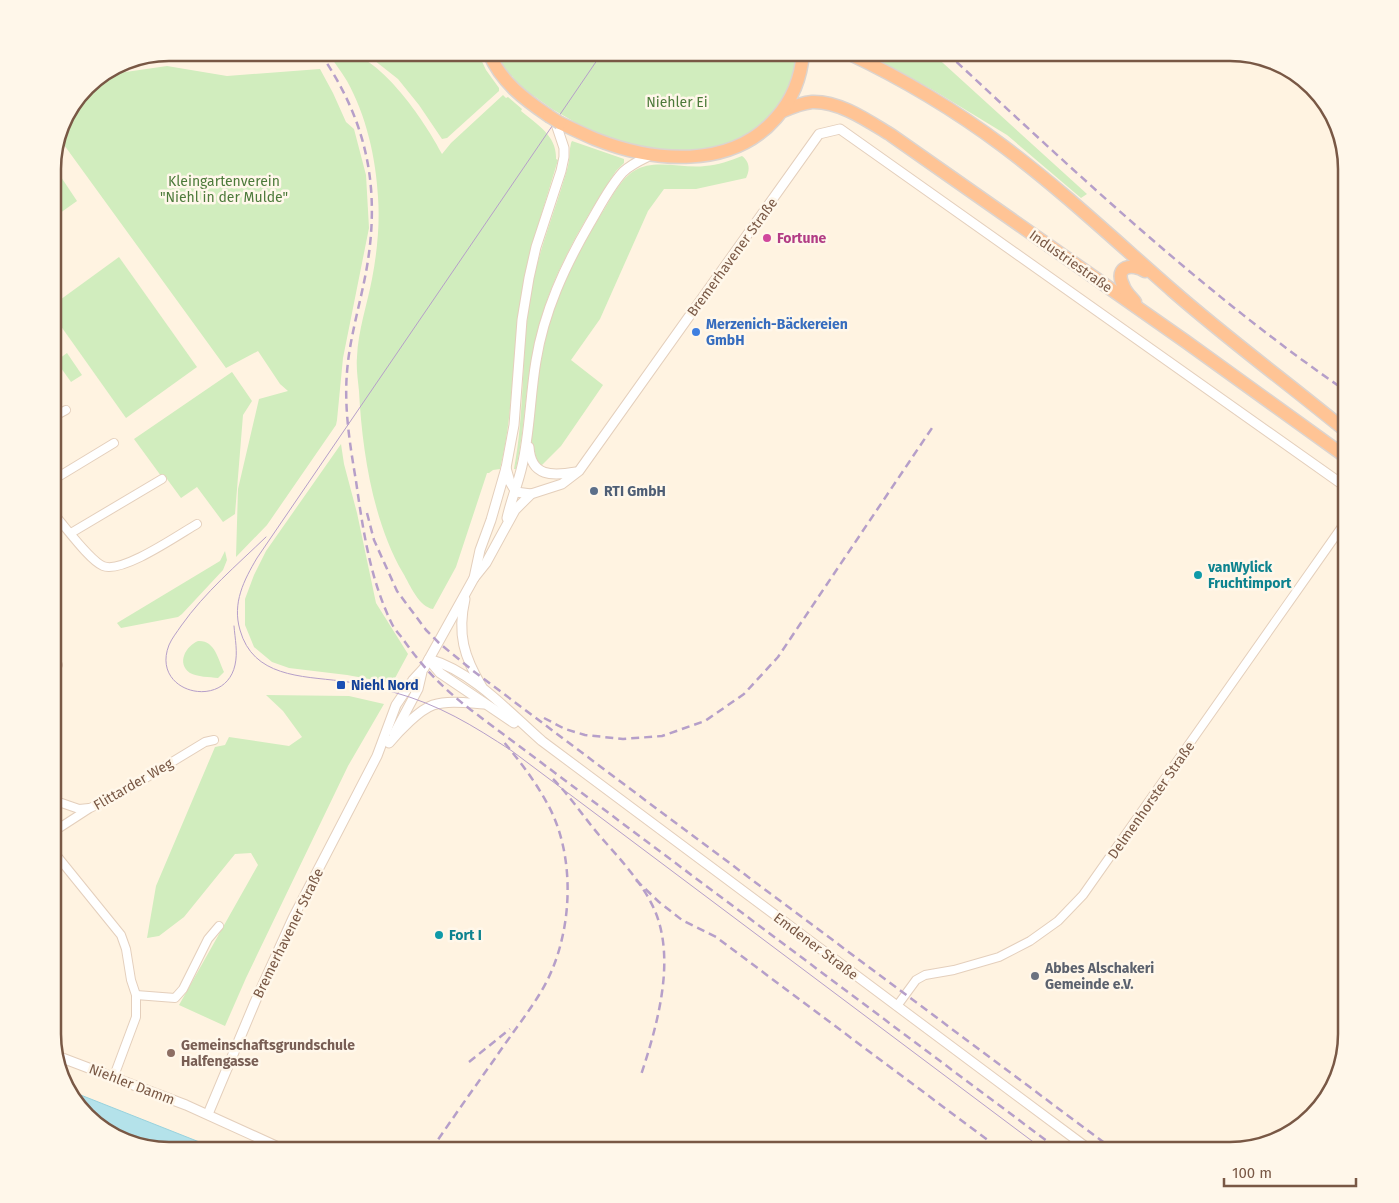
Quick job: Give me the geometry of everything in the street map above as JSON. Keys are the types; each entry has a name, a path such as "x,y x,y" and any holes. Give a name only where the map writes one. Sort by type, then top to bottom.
{"highway":[{"path":"494,61 511,86 555,122 615,146 653,154 698,157 716,155 743,144 771,125 790,100 799,78 802,61"},
{"path":"866,61 928,95 1002,145 1062,193 1172,291 1338,425"},
{"name":"Industriestraße","path":"783,111 806,103 821,103 841,108 872,124 917,152 1338,451"},
{"path":"1147,315 1122,285 1122,272 1125,267 1131,265 1140,268 1172,291"}],"street":[{"name":"Bremerhavener Straße","path":"474,578 480,550 492,520 506,468 514,425 522,320 529,278 536,247 564,157 564,148 555,122"},
{"name":"Bremerhavener Straße","path":"377,756 389,743 414,698 422,672 474,578 486,563 515,510 531,494 562,484 579,471 819,134 840,129 866,146"},
{"name":"Industriestraße","path":"866,146 1338,481"},
{"name":"Bremerhavener Straße","path":"504,529 522,467 534,376 542,332 552,301 577,246 615,184 624,171 653,154"},
{"path":"61,413 66,410"},
{"name":"Bremerhavener Straße","path":"528,432 530,458 541,471 559,474 579,471"},
{"path":"61,475 114,443"},
{"path":"506,468 510,482 516,492 531,494"},
{"path":"71,533 162,479"},
{"path":"61,522 94,560 104,567 113,568 133,561 196,524"},
{"name":"Delmenhorster Straße","path":"897,1006 916,980 925,975 954,970 999,956 1030,941 1058,920 1082,895 1111,857 1338,532"},
{"name":"Emdener Straße","path":"469,587 463,615 462,640 472,670 485,691"},
{"name":"Emdener Straße","path":"429,660 440,672 485,704 542,740"},
{"name":"Emdener Straße","path":"429,660 445,664 485,691 542,740 1079,1142"},
{"name":"Bremerhavener Straße","path":"208,1114 293,918 377,756 396,705 413,680 422,672"},
{"path":"389,743 421,712 431,705 442,703 485,704"},
{"name":"Flittarder Weg","path":"61,827 90,808 116,796 204,742 214,740"},
{"path":"61,803 79,809 90,808"},
{"path":"61,861 120,935 126,949 130,980 136,994 136,1017 114,1076"},
{"path":"136,994 175,998 183,989 208,939 219,926"},
{"name":"Niehler Damm","path":"64,1058 114,1076 208,1114 268,1142"}],"green space":[{"path":"333,61 367,61 378,69 404,96 442,154 451,143 503,95 522,109 521,111 540,126 550,137 556,159 558,160 522,292 512,390 500,469 487,473 456,567 433,609 423,604 415,595 393,553 377,509 366,461 357,361 359,338 377,249 379,207 375,167 369,137 360,108 347,81"},
{"path":"375,61 482,61 499,91 447,138 442,139 419,105 398,79"},
{"name":"Niehler Ei","path":"499,61 797,61 792,81 786,94 774,113 763,125 743,138 701,151 671,151 642,147 585,130 585,128 534,96 532,98 518,86 512,76 509,77"},
{"path":"877,61 941,61 1087,194 1081,198 1007,135 933,90"},
{"name":"Kleingartenverein \"Niehl in der Mulde\"","path":"167,66 227,76 320,69 346,122 354,129 366,175 369,228 343,358 336,425 267,525 236,557 238,489 259,399 288,391 280,384 258,351 226,368 64,145 69,128 79,109 98,88 121,73"},
{"path":"572,141 624,159 624,163 616,171 579,231 558,272 542,315 532,354 522,436 516,469 514,469 520,426 527,319 533,281 568,166"},
{"path":"742,156 749,166 746,178 696,189 664,189 648,211 600,319 571,360 603,385 561,446 540,467 533,454 532,434 540,367 550,322 559,293 568,273 615,191 629,175 642,167 659,164 696,167 724,162"},
{"path":"61,177 77,201 61,212"},
{"path":"119,257 197,367 126,418 61,326 61,299"},
{"path":"67,353 82,375 71,382 61,368 61,357"},
{"path":"232,372 252,401 243,415 235,514 223,522 197,487 181,498 167,479 164,480 134,439"},
{"path":"341,444 376,603 408,654 394,680 386,682 289,668 272,662 254,647 245,625 245,599 266,551"},
{"path":"225,551 227,560 223,570 178,617 121,628 117,623 220,561"},
{"path":"198,641 208,644 215,651 224,672 218,678 196,675 186,669 183,660 184,655"},
{"path":"266,695 349,696 384,704 348,766 246,978 225,1026 179,1005 258,865 251,853 235,854 184,917 159,936 147,938 156,886 215,747 225,745 229,737 289,746 302,737 283,711"}],"water":[{"path":"81,1095 199,1142 162,1142 128,1134 98,1115"}],"tram line":[{"path":"597,61 257,558 244,583 238,601 238,620 246,645 256,657 280,671 310,678 380,688 426,703 455,717 512,751 1033,1142"},
{"path":"234,626 236,660 229,679 218,688 205,692 191,690 179,685 170,675 166,662 169,645 176,633 211,590 266,537"}],"railway":[{"path":"325,61 335,76 357,123 364,148 372,198 369,253 347,372 347,413 361,518 368,554 378,590 392,624 412,652 428,670 444,687 471,710 1048,1142"},
{"path":"956,61 1140,230 1241,313 1338,385"},
{"path":"544,718 565,729 585,735 623,739 662,736 705,721 744,694 778,657 934,425"},
{"path":"367,513 374,540 397,591 426,630 439,643 629,788 1103,1142"},
{"path":"437,1142 539,995 550,974 559,950 565,925 567,874 564,849 557,825 537,787 503,741"},
{"path":"553,779 637,881 655,911 661,930 664,951 662,993 653,1036 641,1075"},
{"path":"636,880 659,902 682,920 716,937 990,1142"},
{"path":"469,1062 510,1029"}],"place":[{"name":"Fortune","path":"767,238"},
{"name":"Merzenich-Bäckereien GmbH","path":"696,332"},
{"name":"RTI GmbH","path":"594,491"},
{"name":"vanWylick Fruchtimport","path":"1198,575"},
{"name":"Niehl Nord","path":"341,685"},
{"name":"Fort I","path":"439,935"},
{"name":"Abbes Alschakeri Gemeinde e.V.","path":"1035,976"},
{"name":"Gemeinschaftsgrundschule Halfengasse","path":"171,1053"}]}
